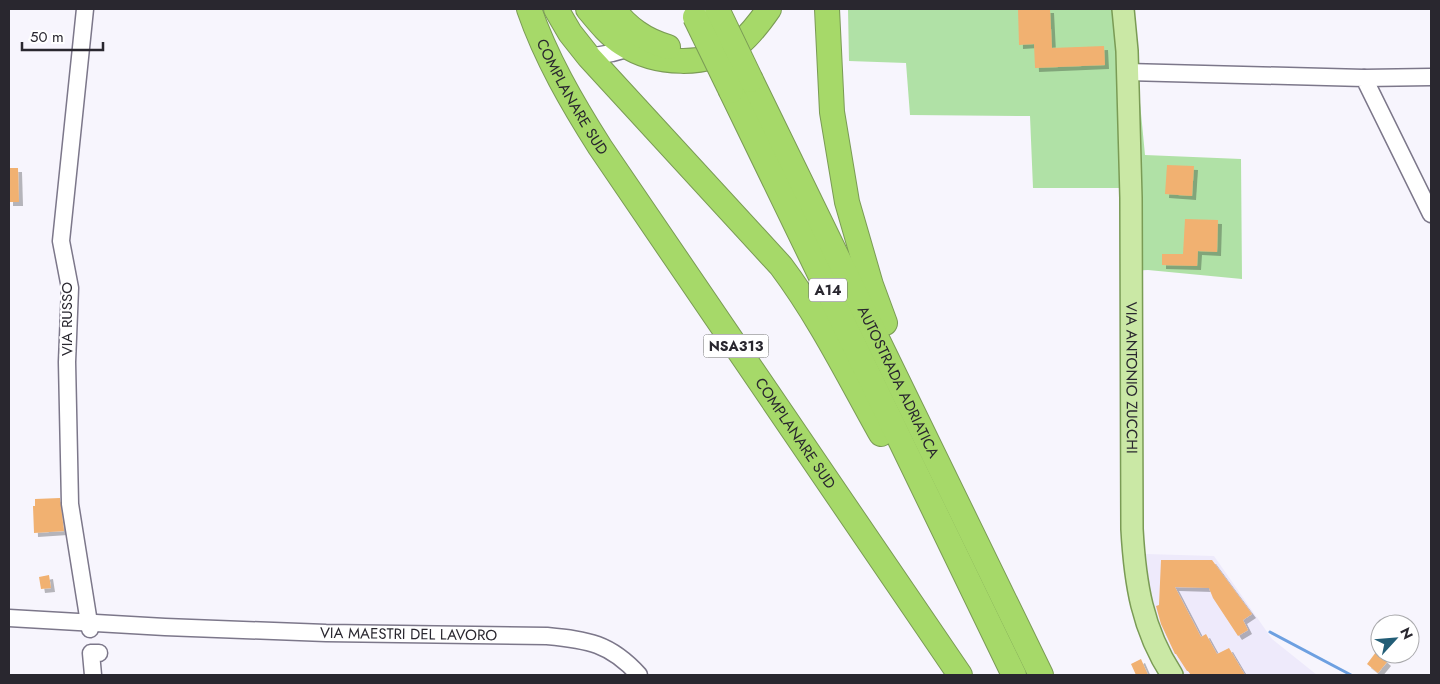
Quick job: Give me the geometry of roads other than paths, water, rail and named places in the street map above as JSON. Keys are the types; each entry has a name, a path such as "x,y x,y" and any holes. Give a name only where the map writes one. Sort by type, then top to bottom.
{"highway":[{"name":"COMPLANARE SUD","path":"529,9 550,61 600,147 960,675"},
{"path":"556,9 570,33 589,57 781,266 807,301 882,436 924,490"},
{"path":"588,9 610,34 630,48 650,57 675,61 700,59 716,55 738,45 755,28 769,9"},
{"path":"613,9 631,29 644,38 664,46 684,49 711,44 722,39 743,22 753,9"},
{"path":"827,9 832,112 848,202 871,285 905,369 914,414"},
{"name":"AUTOSTRADA ADRIATICA","path":"701,11 914,414 1041,675"},
{"name":"AUTOSTRADA ADRIATICA","path":"741,85 924,490 1014,675"}],"main road":[{"name":"VIA ANTONIO ZUCCHI","path":"1123,9 1131,208 1133,559 1137,590 1146,623 1154,643 1172,675"}],"street":[{"name":"VIA RUSSO","path":"85,9 62,241 70,288 67,362 70,504 89,625"},
{"path":"589,57 612,54 630,48"},
{"path":"1127,72 1431,78"},
{"path":"1364,78 1431,214"},
{"name":"VIA MAESTRI DEL LAVORO","path":"11,618 89,625 326,633 547,636 584,640 603,646 618,656 639,675"},
{"path":"93,675 91,653 98,653"}],"waterway":[{"path":"1270,632 1351,675"}]}
